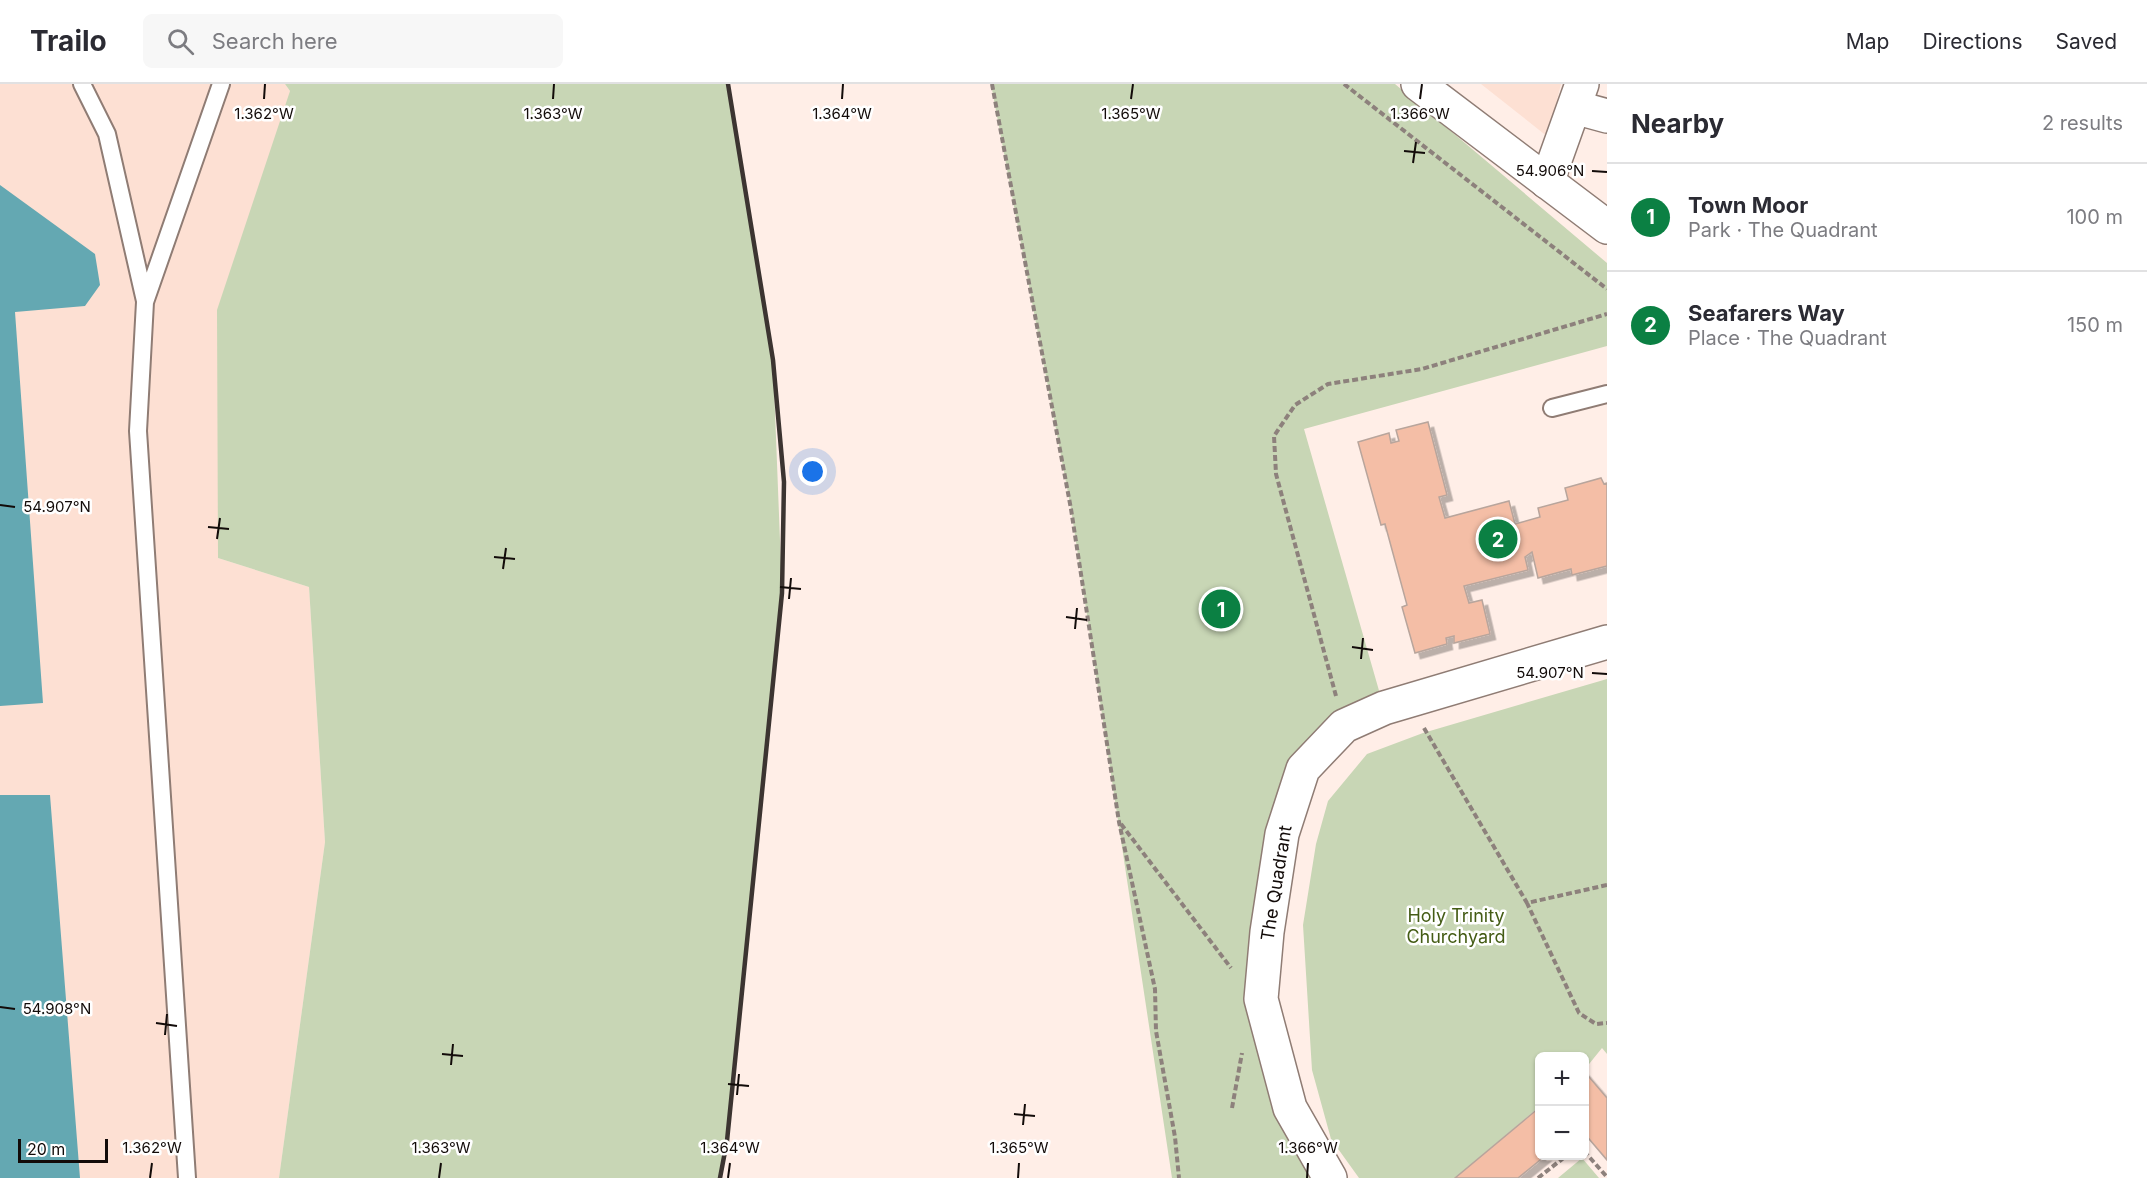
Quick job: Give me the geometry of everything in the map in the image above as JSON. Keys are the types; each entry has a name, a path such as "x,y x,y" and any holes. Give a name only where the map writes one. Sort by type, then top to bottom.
{"street":[{"path":"1418,84 1607,227"},
{"path":"1547,182 1578,95 1607,116"},
{"name":"The Quadrant","path":"1330,1178 1290,1108 1261,999 1267,932 1282,834 1303,769 1344,726 1407,700 1607,642"}],"lane":[{"path":"82,84 107,134 145,302 138,431 187,1178"},
{"path":"145,302 221,84"},
{"path":"1552,408 1607,394"}],"path":[{"path":"992,84 1071,510 1119,822 1155,990 1156,1031 1175,1137 1179,1178"},
{"path":"1344,84 1607,290"},
{"path":"1344,726 1276,474 1274,436 1295,405 1328,384 1422,369 1607,314"},
{"path":"1407,700 1527,903 1579,1013 1596,1024 1607,1023"},
{"path":"1119,822 1224,961 1261,999"},
{"path":"1527,903 1607,885"},
{"path":"1589,1157 1607,1177"},
{"path":"1538,1178 1560,1160"}],"shaded area":[{"path":"0,84 285,84 290,91 218,558 309,587 325,842 279,1178 0,1178"},
{"path":"1481,84 1561,84 1548,137"}],"green space":[{"path":"285,84 728,84 773,360 782,592 727,1141 720,1178 279,1178 325,842 309,587 218,558 217,310 290,91"},
{"path":"991,84 1395,84 1607,263 1607,346 1304,429 1384,708 1303,769 1267,931 1290,1108 1342,1178 1172,1178 1071,509"},
{"name":"Holy Trinity Churchyard","path":"1607,679 1607,1054 1602,1048 1589,1064 1589,1052 1535,1052 1535,1110 1455,1178 1359,1178 1331,1139 1312,1070 1303,925 1316,844 1328,801 1367,754 1423,733"},
{"path":"1580,1160 1584,1160 1599,1178 1558,1178"}],"water":[{"path":"0,185 95,254 100,285 85,306 15,312 43,703 0,706"},
{"path":"0,795 50,795 80,1178 0,1178"}],"building":[{"path":"1428,422 1447,495 1439,497 1445,518 1509,501 1515,524 1540,517 1538,508 1568,500 1565,488 1601,478 1604,484 1607,483 1607,566 1572,575 1571,569 1538,578 1532,552 1525,557 1528,570 1464,586 1469,603 1482,600 1490,634 1454,643 1454,636 1446,638 1447,644 1415,653 1402,607 1407,605 1385,524 1381,525 1358,442 1389,433 1391,443 1399,441 1396,430"},
{"path":"1589,1077 1607,1098 1607,1160 1589,1139"},
{"path":"1535,1111 1535,1160 1540,1160 1518,1178 1455,1178"}],"railway":[{"path":"720,1178 727,1141 782,593 784,482 773,360 728,84"}],"place":[{"name":"Seafarers Way","path":"1498,539"},
{"name":"Town Moor","path":"1221,609"}]}
